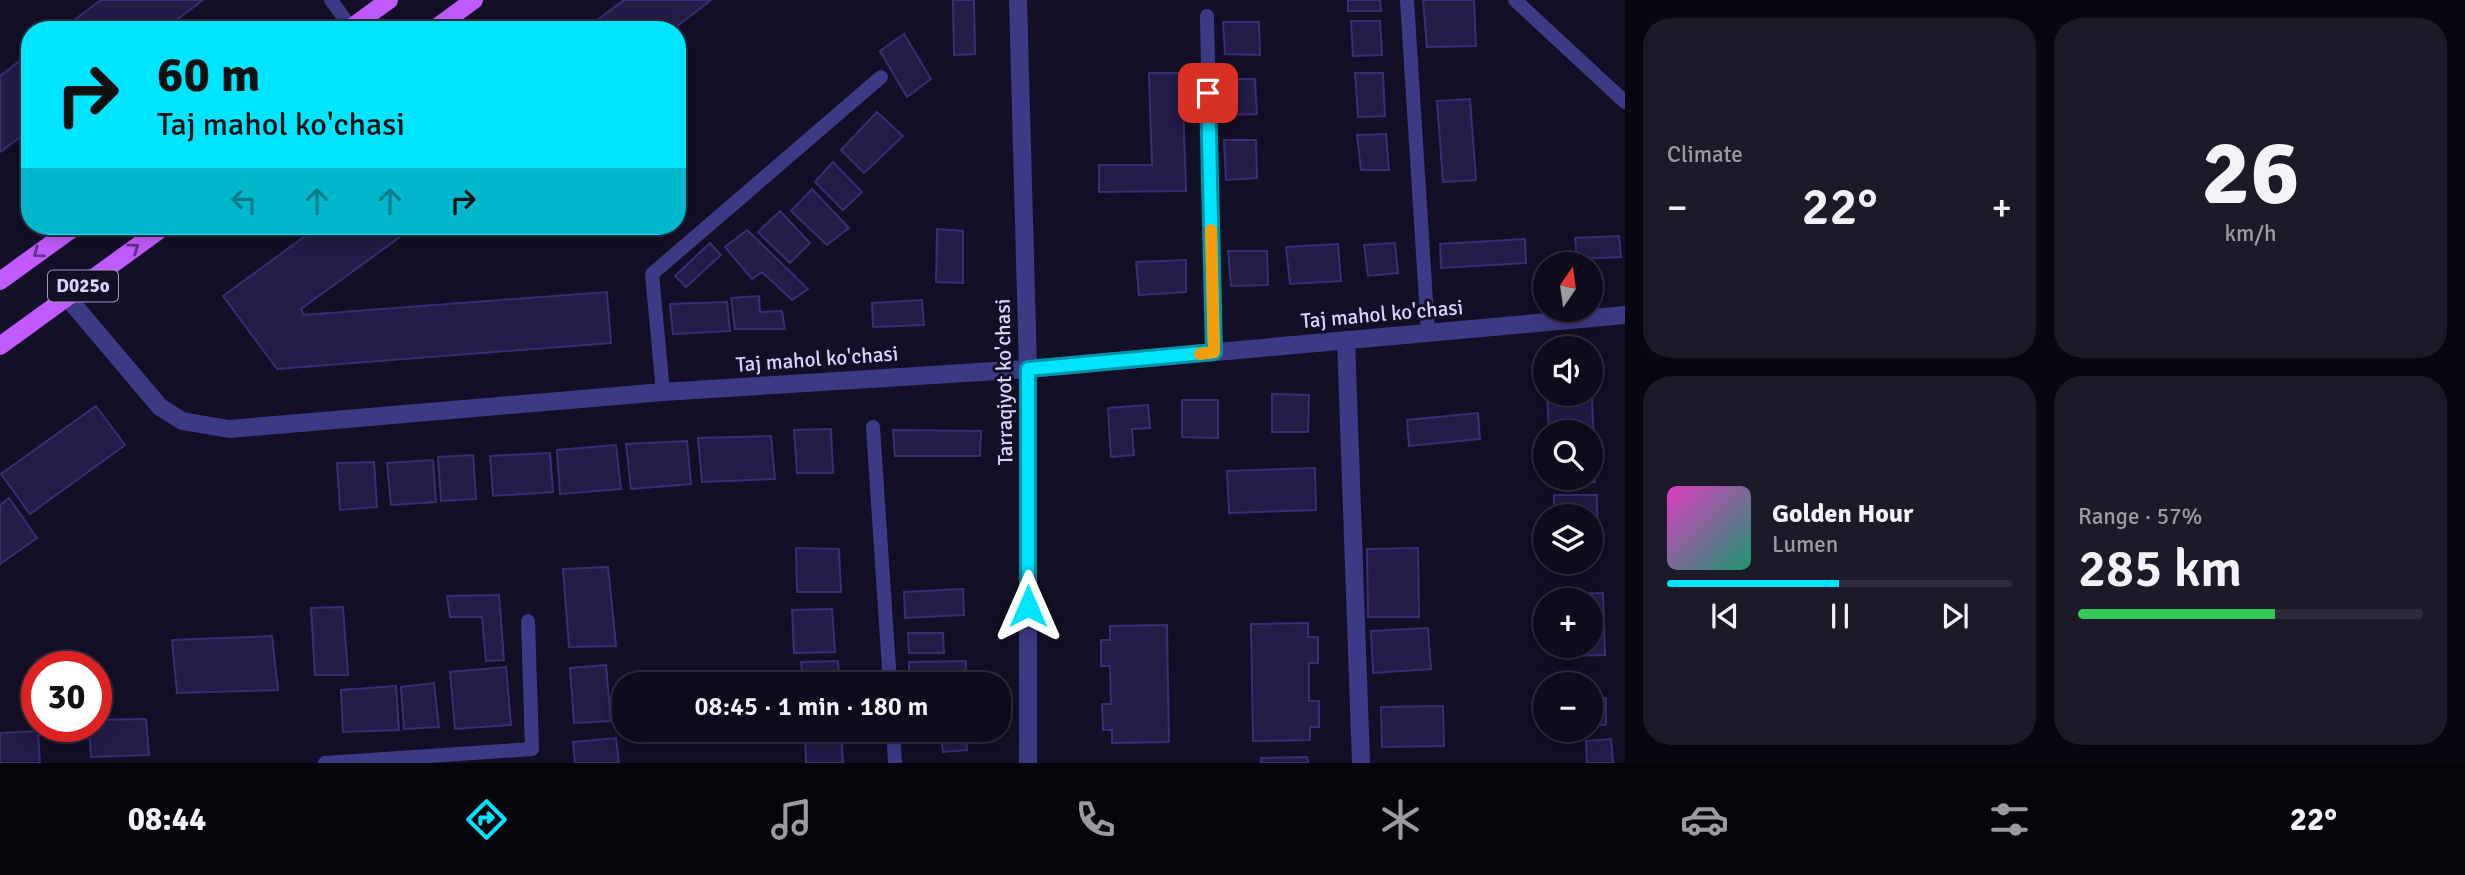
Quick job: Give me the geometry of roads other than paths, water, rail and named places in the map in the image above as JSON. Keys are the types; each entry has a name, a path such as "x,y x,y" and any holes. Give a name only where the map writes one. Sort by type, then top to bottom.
{"main road":[{"path":"361,21 389,0"},
{"path":"445,21 474,0"},
{"name":"D025o","path":"0,281 64,235"},
{"name":"D025o","path":"0,346 153,235"}],"street":[{"name":"Tarraqiyot ko'chasi","path":"1018,0 1028,369 1028,763"},
{"name":"Taj mahol ko'chasi","path":"67,298 160,407 182,421 229,429 663,392 1028,369 1625,315"},
{"path":"1346,340 1361,763"}],"lane":[{"path":"331,0 345,21"},
{"path":"1407,0 1428,333"},
{"path":"1516,0 1625,102"},
{"path":"1206,16 1214,352"},
{"path":"663,392 652,274 881,77"},
{"path":"873,427 889,672"},
{"path":"325,763 532,749 528,621"},
{"path":"894,742 895,763"}]}
